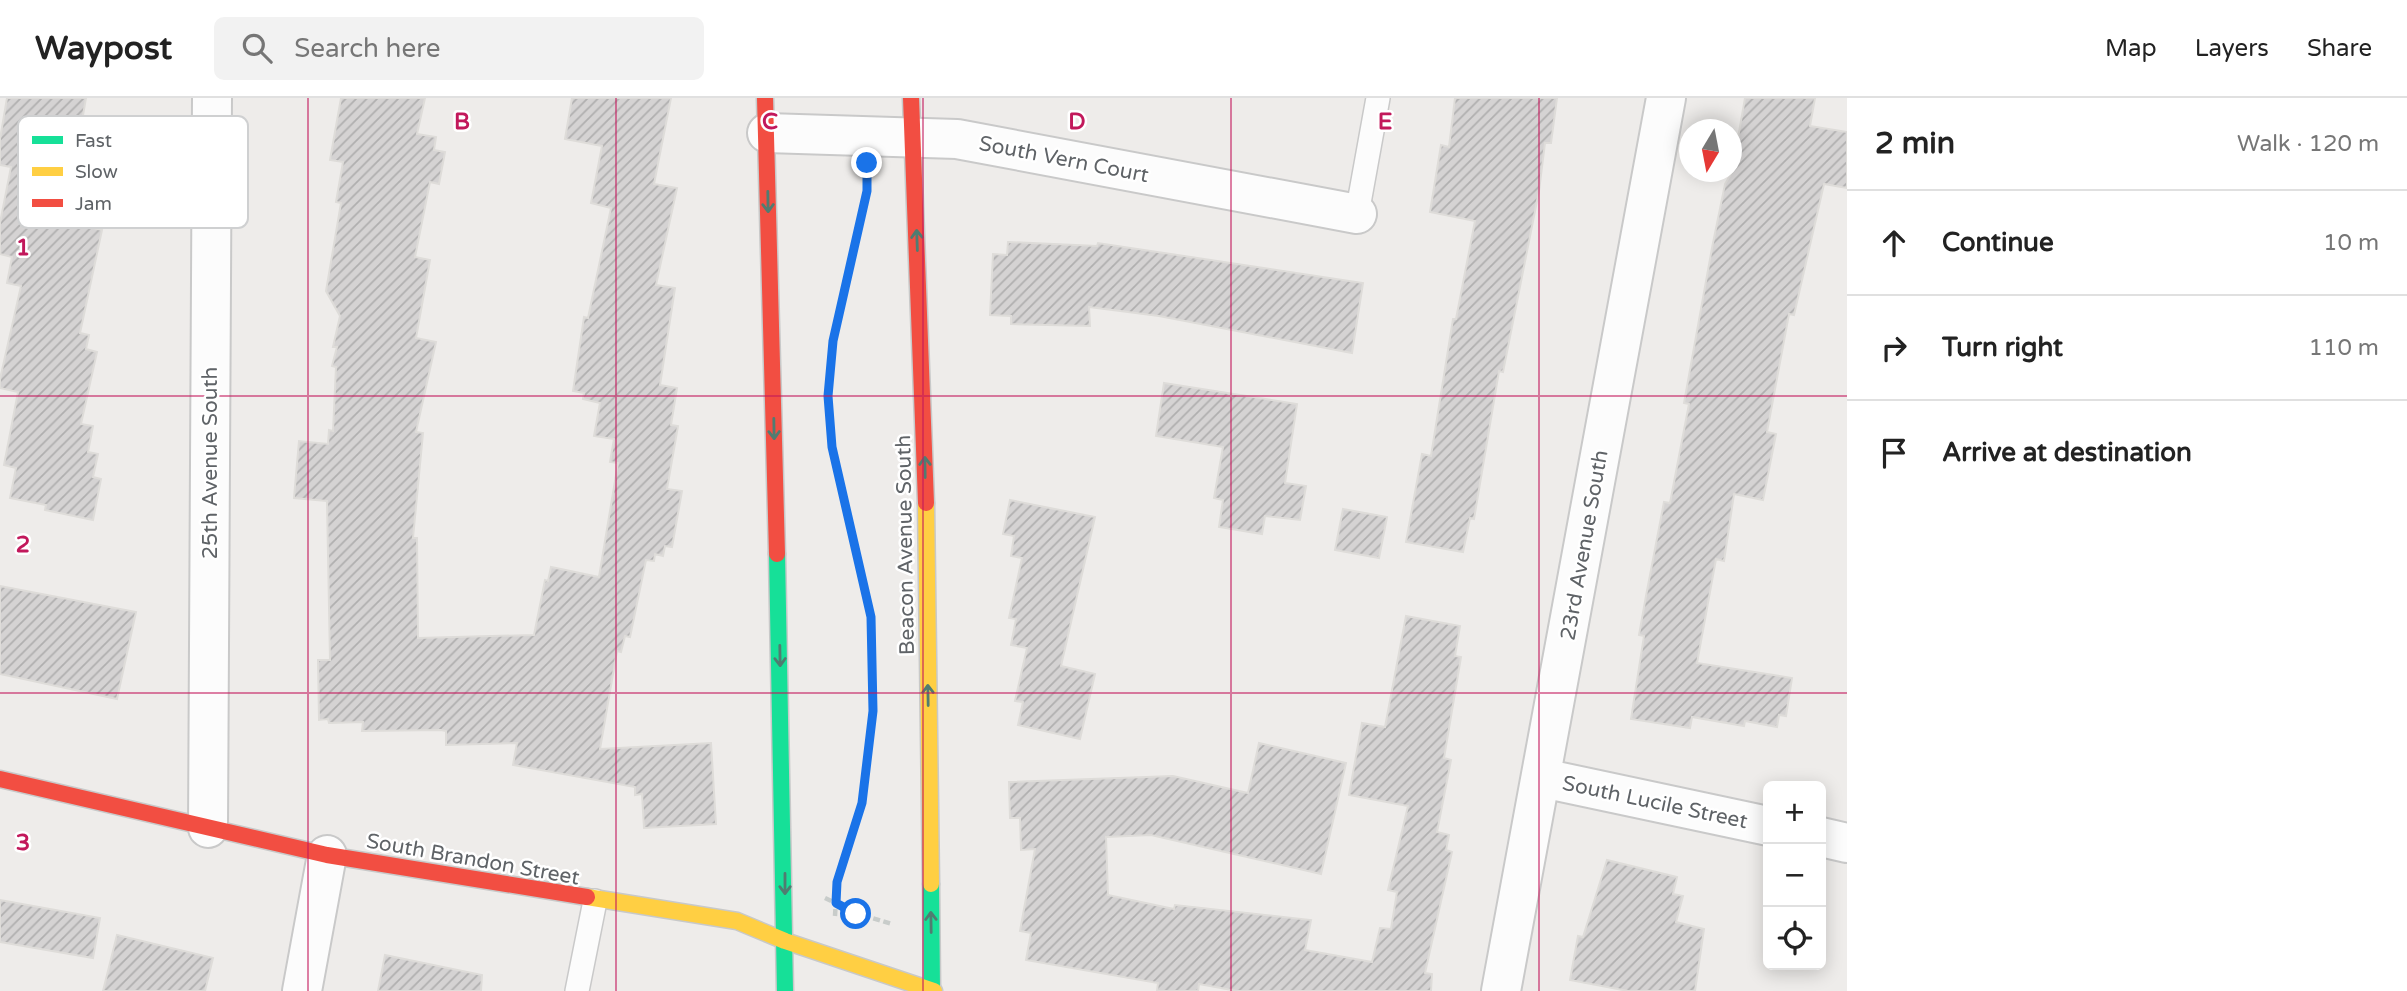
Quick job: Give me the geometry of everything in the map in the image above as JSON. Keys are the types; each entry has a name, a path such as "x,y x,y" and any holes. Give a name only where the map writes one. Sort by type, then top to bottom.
{"main road":[{"name":"Beacon Avenue South","path":"911,98 925,419 933,991"},
{"path":"766,116 785,991"},
{"name":"South Brandon Street","path":"0,779 327,855 595,901 737,921 785,941 933,991"}],"street":[{"name":"25th Avenue South","path":"212,98 212,116"},
{"name":"23rd Avenue South","path":"1501,991 1666,98"},
{"name":"South Vern Court","path":"766,116 913,139 957,139 1357,214"},
{"name":"25th Avenue South","path":"208,828 211,228"},
{"name":"South Lucile Street","path":"1542,778 1763,825"},
{"path":"1826,838 1847,842"},
{"path":"302,991 327,855"}],"lane":[{"path":"1357,214 1378,98"},
{"path":"577,991 595,901"}],"path":[{"path":"835,922 837,882 862,803 873,711 871,617 832,447 828,396 833,341 867,191 867,163"},
{"path":"817,895 856,914 900,926"}],"building":[{"path":"7,98 86,98 83,116 18,116 18,228 102,230 80,333 89,335 86,349 97,352 81,424 93,426 88,452 98,454 93,477 101,479 93,520 45,510 46,505 10,498 16,468 4,465 18,392 0,388 0,379 21,286 7,283 12,257 0,254 0,223 11,167 0,165 0,139"},
{"path":"341,98 425,98 417,134 436,137 434,150 445,152 439,184 430,182 415,257 430,260 416,338 436,342 416,432 423,433 413,538 417,538 418,638 534,635 545,580 548,581 551,567 599,577 618,463 610,462 614,439 594,436 600,403 583,399 584,393 573,391 584,317 588,318 611,208 591,203 602,146 565,139 572,98 671,98 654,184 677,188 656,285 675,288 660,385 677,388 671,425 678,426 667,489 682,491 672,547 665,546 663,556 655,554 654,561 646,560 630,637 625,636 621,652 617,651 600,749 711,743 716,824 644,828 642,794 635,795 635,787 513,765 517,743 446,745 446,731 441,730 362,731 363,722 329,723 328,719 319,720 318,660 330,660 327,501 294,498 299,441 328,444 329,430 333,431 336,367 332,366 337,347 333,347 340,316 326,291 341,203 336,202 343,162 330,160"},
{"path":"1455,98 1557,98 1551,143 1545,143 1539,191 1503,372 1499,371 1474,519 1470,518 1463,552 1406,542 1422,454 1431,456 1453,319 1456,319 1475,221 1430,212 1441,145 1449,147"},
{"path":"1745,98 1815,98 1810,126 1847,132 1847,188 1824,184 1794,315 1789,314 1767,432 1776,434 1763,500 1734,494 1724,561 1716,559 1697,663 1792,678 1786,716 1779,715 1777,727 1745,721 1744,726 1692,717 1690,728 1631,719 1644,636 1639,635 1664,502 1670,503 1689,404 1684,403 1725,184 1742,182 1741,119"},
{"path":"1008,242 1097,246 1098,243 1363,283 1352,353 1159,316 1089,307 1090,326 1011,324 1011,316 990,315 993,254 1007,255"},
{"path":"1164,383 1297,404 1285,483 1306,486 1300,520 1265,516 1262,534 1219,527 1223,500 1214,498 1223,447 1156,436"},
{"path":"1010,500 1095,517 1061,666 1095,674 1080,739 1018,725 1023,702 1015,701 1027,648 1011,645 1016,619 1009,618 1022,558 1011,556 1014,536 1003,534"},
{"path":"1343,509 1387,517 1379,558 1335,550"},
{"path":"0,586 136,612 117,699 0,674"},
{"path":"1406,616 1460,626 1455,656 1461,657 1444,758 1451,760 1437,832 1449,835 1446,850 1452,852 1425,973 1432,974 1431,991 1237,991 1199,984 1198,991 1157,991 1158,983 1026,960 1031,933 1020,931 1035,849 1021,850 1020,818 1010,818 1009,782 1173,776 1248,793 1259,743 1346,763 1321,874 1151,835 1106,837 1108,895 1174,909 1175,905 1311,920 1305,950 1372,962 1380,928 1391,929 1397,892 1388,890 1408,806 1349,795 1362,723 1385,727"},
{"path":"1607,860 1677,877 1673,894 1683,896 1676,922 1704,929 1695,991 1628,991 1570,980 1578,936 1583,937"},
{"path":"0,900 100,918 93,958 0,942"},
{"path":"117,935 213,958 205,991 103,991"},
{"path":"385,955 482,975 481,991 378,991"}],"traffic: fast":[{"path":"777,554 785,991"},
{"path":"931,884 932,991"}],"traffic: slow":[{"path":"926,503 931,884"},
{"path":"587,897 737,921 785,941 934,991"}],"traffic: jam":[{"path":"765,98 777,554"},
{"path":"911,98 926,503"},
{"path":"0,779 327,855 587,897"}],"route":[{"path":"856,914 836,903 837,882 862,803 873,711 871,617 832,447 828,396 833,341 867,191 867,163"}]}
